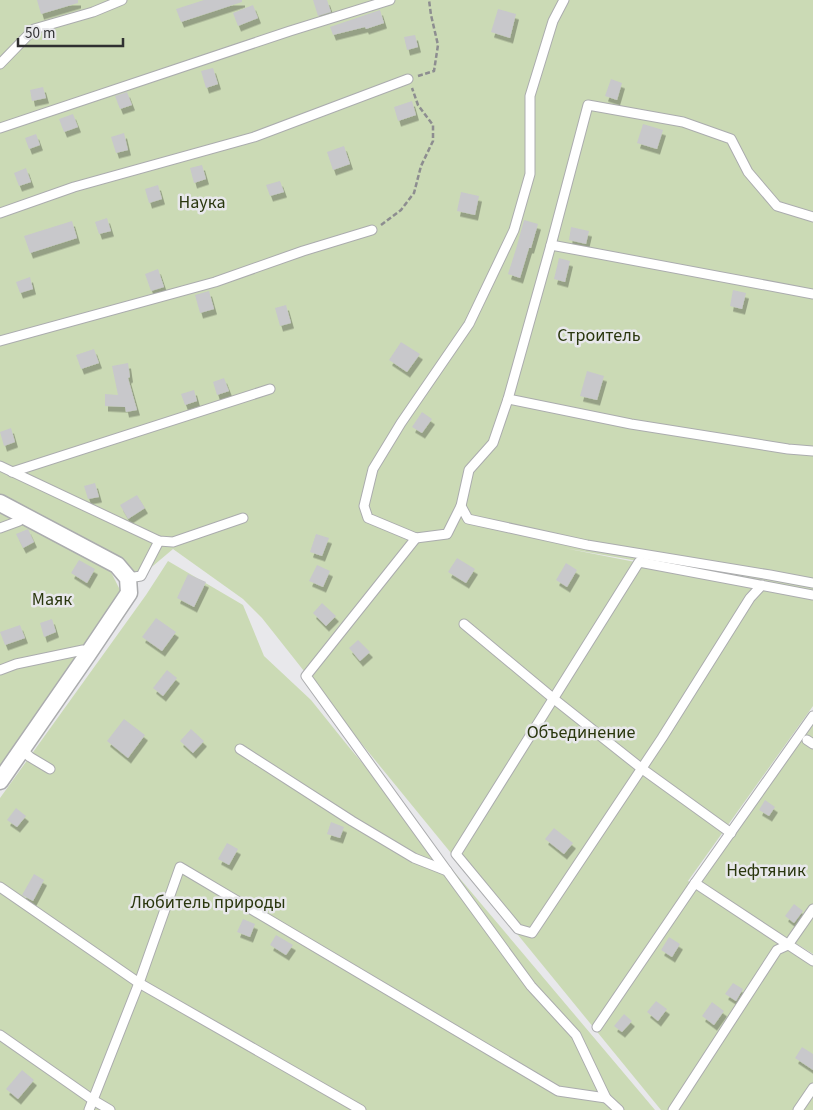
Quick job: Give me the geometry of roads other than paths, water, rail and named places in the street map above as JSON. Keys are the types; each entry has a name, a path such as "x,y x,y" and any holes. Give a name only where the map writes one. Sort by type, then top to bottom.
{"street":[{"path":"0,503 117,566 128,578 128,593 0,782"}],"lane":[{"path":"0,64 34,29 93,12 122,0"},
{"path":"0,128 290,31 390,0"},
{"path":"564,0 553,21 530,96 530,174 514,230 469,324 401,423 374,469 364,506 368,518 416,538 447,534 461,506 469,470 493,443 508,399 588,105 683,122 731,138 748,172 777,206 813,217"},
{"path":"0,213 74,187 254,137 408,78"},
{"path":"0,341 215,282 303,251 372,230"},
{"path":"551,245 813,294"},
{"path":"12,472 270,389"},
{"path":"508,399 631,424 813,451"},
{"path":"0,466 159,541 173,542 243,518"},
{"path":"461,506 468,519 541,535 587,545 770,574 813,583"},
{"path":"0,528 19,521 22,516"},
{"path":"416,538 306,676 531,986 576,1035 606,1098 619,1110"},
{"path":"128,578 141,576 159,541"},
{"path":"762,585 750,598 694,688 532,933 518,929 456,854 639,562 762,585 813,595"},
{"path":"464,624 641,768 731,833"},
{"path":"0,670 16,664 82,650 88,654"},
{"path":"597,1027 695,883 813,716"},
{"path":"240,749 383,840 414,858 447,871"},
{"path":"22,750 50,769"},
{"path":"89,1110 139,983 180,867 558,1091 606,1098"},
{"path":"695,883 813,960"},
{"path":"0,887 139,983 361,1110"},
{"path":"673,1110 777,950 788,945 813,910"},
{"path":"0,1035 110,1110"},
{"path":"798,1110 813,1088"}],"park label":[{"name":"Наука","path":"202,202"},
{"name":"Строитель","path":"599,335"},
{"name":"Маяк","path":"52,599"},
{"name":"Объединение","path":"581,732"},
{"name":"Нефтяник","path":"766,870"},
{"name":"Любитель природы","path":"208,902"}]}
